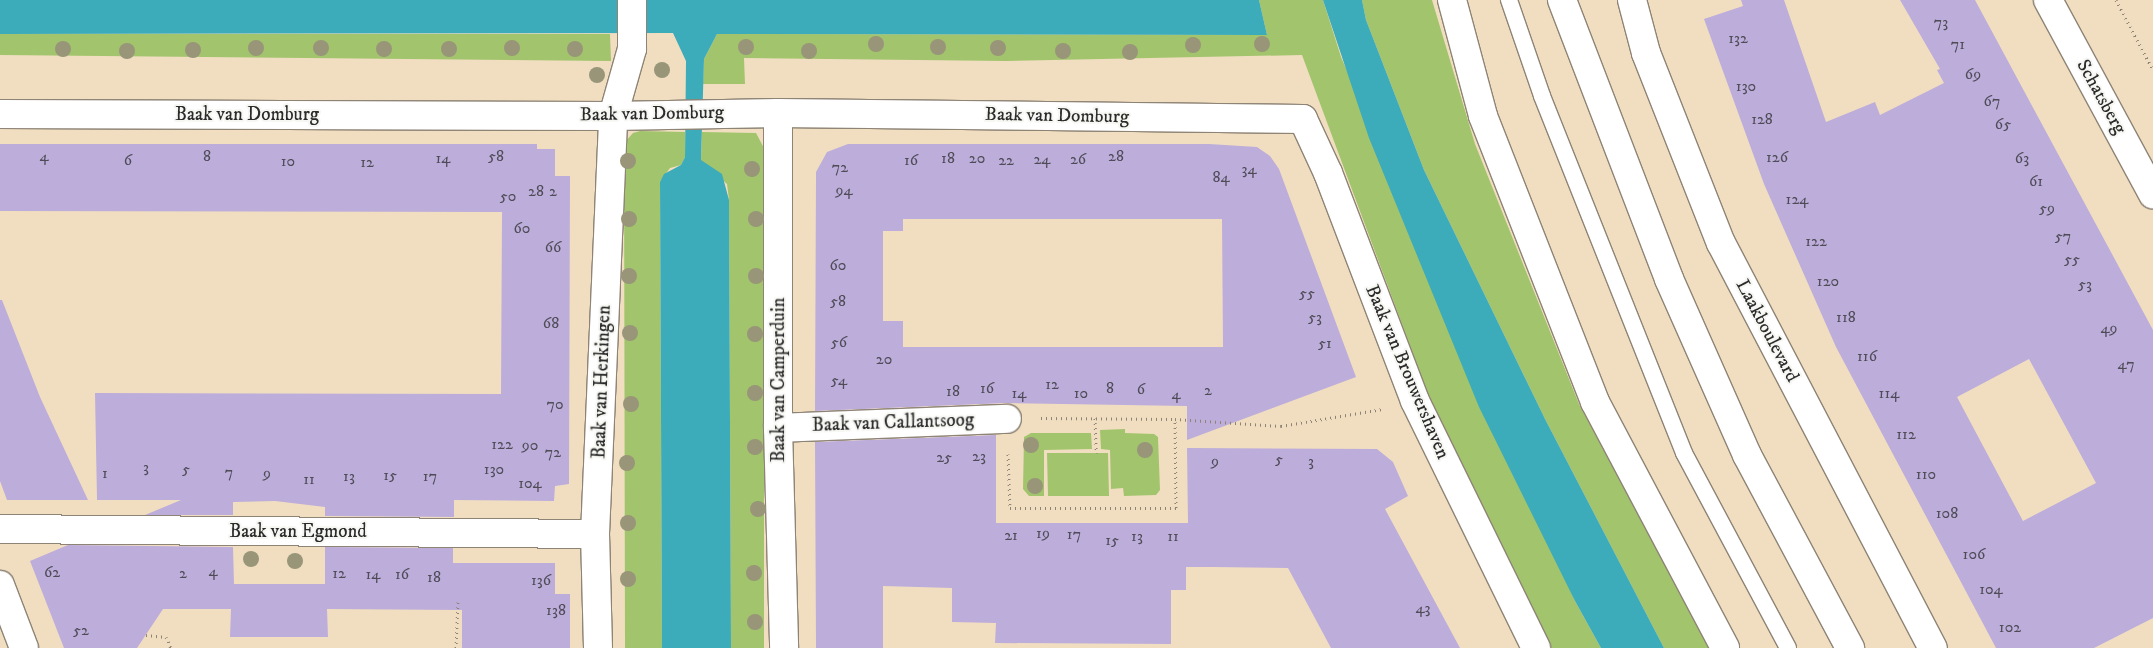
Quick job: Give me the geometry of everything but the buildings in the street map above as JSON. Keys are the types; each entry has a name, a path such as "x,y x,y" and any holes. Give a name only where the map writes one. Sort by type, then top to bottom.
{"street":[{"name":"Baak van Herkingen","path":"598,648 595,534 613,116 632,49 632,0"},
{"path":"1452,0 1483,116 1595,402 1725,648"},
{"path":"1562,0 1669,279 1747,455 1850,648"},
{"name":"Laakboulevard","path":"1632,0 1646,53 1721,243 1933,648"},
{"name":"Schatsberg","path":"2048,0 2144,161 2153,194"},
{"name":"Baak van Domburg","path":"0,114 613,116 670,112 778,112 1303,119"},
{"name":"Baak van Camperduin","path":"778,112 778,428 784,648"},
{"name":"Baak van Brouwershaven","path":"1303,119 1328,173 1415,401 1536,648"},
{"name":"Baak van Callantsoog","path":"778,428 1007,419"},
{"name":"Baak van Egmond","path":"0,529 595,534"},
{"path":"0,585 24,648"}],"lane":[{"path":"1509,0 1542,96 1684,453 1788,648"}],"path":[{"path":"2116,0 2153,70"},
{"path":"1175,419 1176,508 1010,508 1007,419 1175,419 1281,426 1366,414 1415,401"},
{"path":"1095,418 1096,453"},
{"path":"456,648 458,600"},
{"path":"146,635 166,637 171,648"}],"green space":[{"path":"1259,0 1323,0 1341,57 1575,601 1601,648 1551,648 1493,537 1429,397 1302,55 1006,61 744,58 745,84 703,84 704,59 717,34 1267,35"},
{"path":"1362,0 1432,0 1475,144 1579,404 1710,648 1664,648 1545,419 1424,170 1366,20"},
{"path":"0,34 610,34 611,61 0,55"},
{"path":"640,131 685,132 685,157 681,165 670,168 660,182 662,648 625,648 624,143 633,133"},
{"path":"702,132 756,133 764,148 764,648 731,648 729,200 727,184 701,161"},
{"path":"1125,429 1125,433 1154,434 1158,437 1160,490 1156,495 1124,496 1123,488 1111,489 1110,450 1101,449 1100,430"},
{"path":"1031,433 1091,433 1092,449 1044,450 1044,496 1029,496 1023,489 1024,437"},
{"path":"1047,453 1108,453 1109,496 1048,496"}],"water":[{"path":"0,0 1259,0 1267,35 717,34 704,59 701,160 722,174 729,200 731,648 662,648 660,182 664,174 681,165 685,157 686,61 673,33 0,34"},
{"path":"1323,0 1362,0 1366,20 1424,170 1545,419 1664,648 1601,648 1575,601 1479,407 1369,138"}]}
